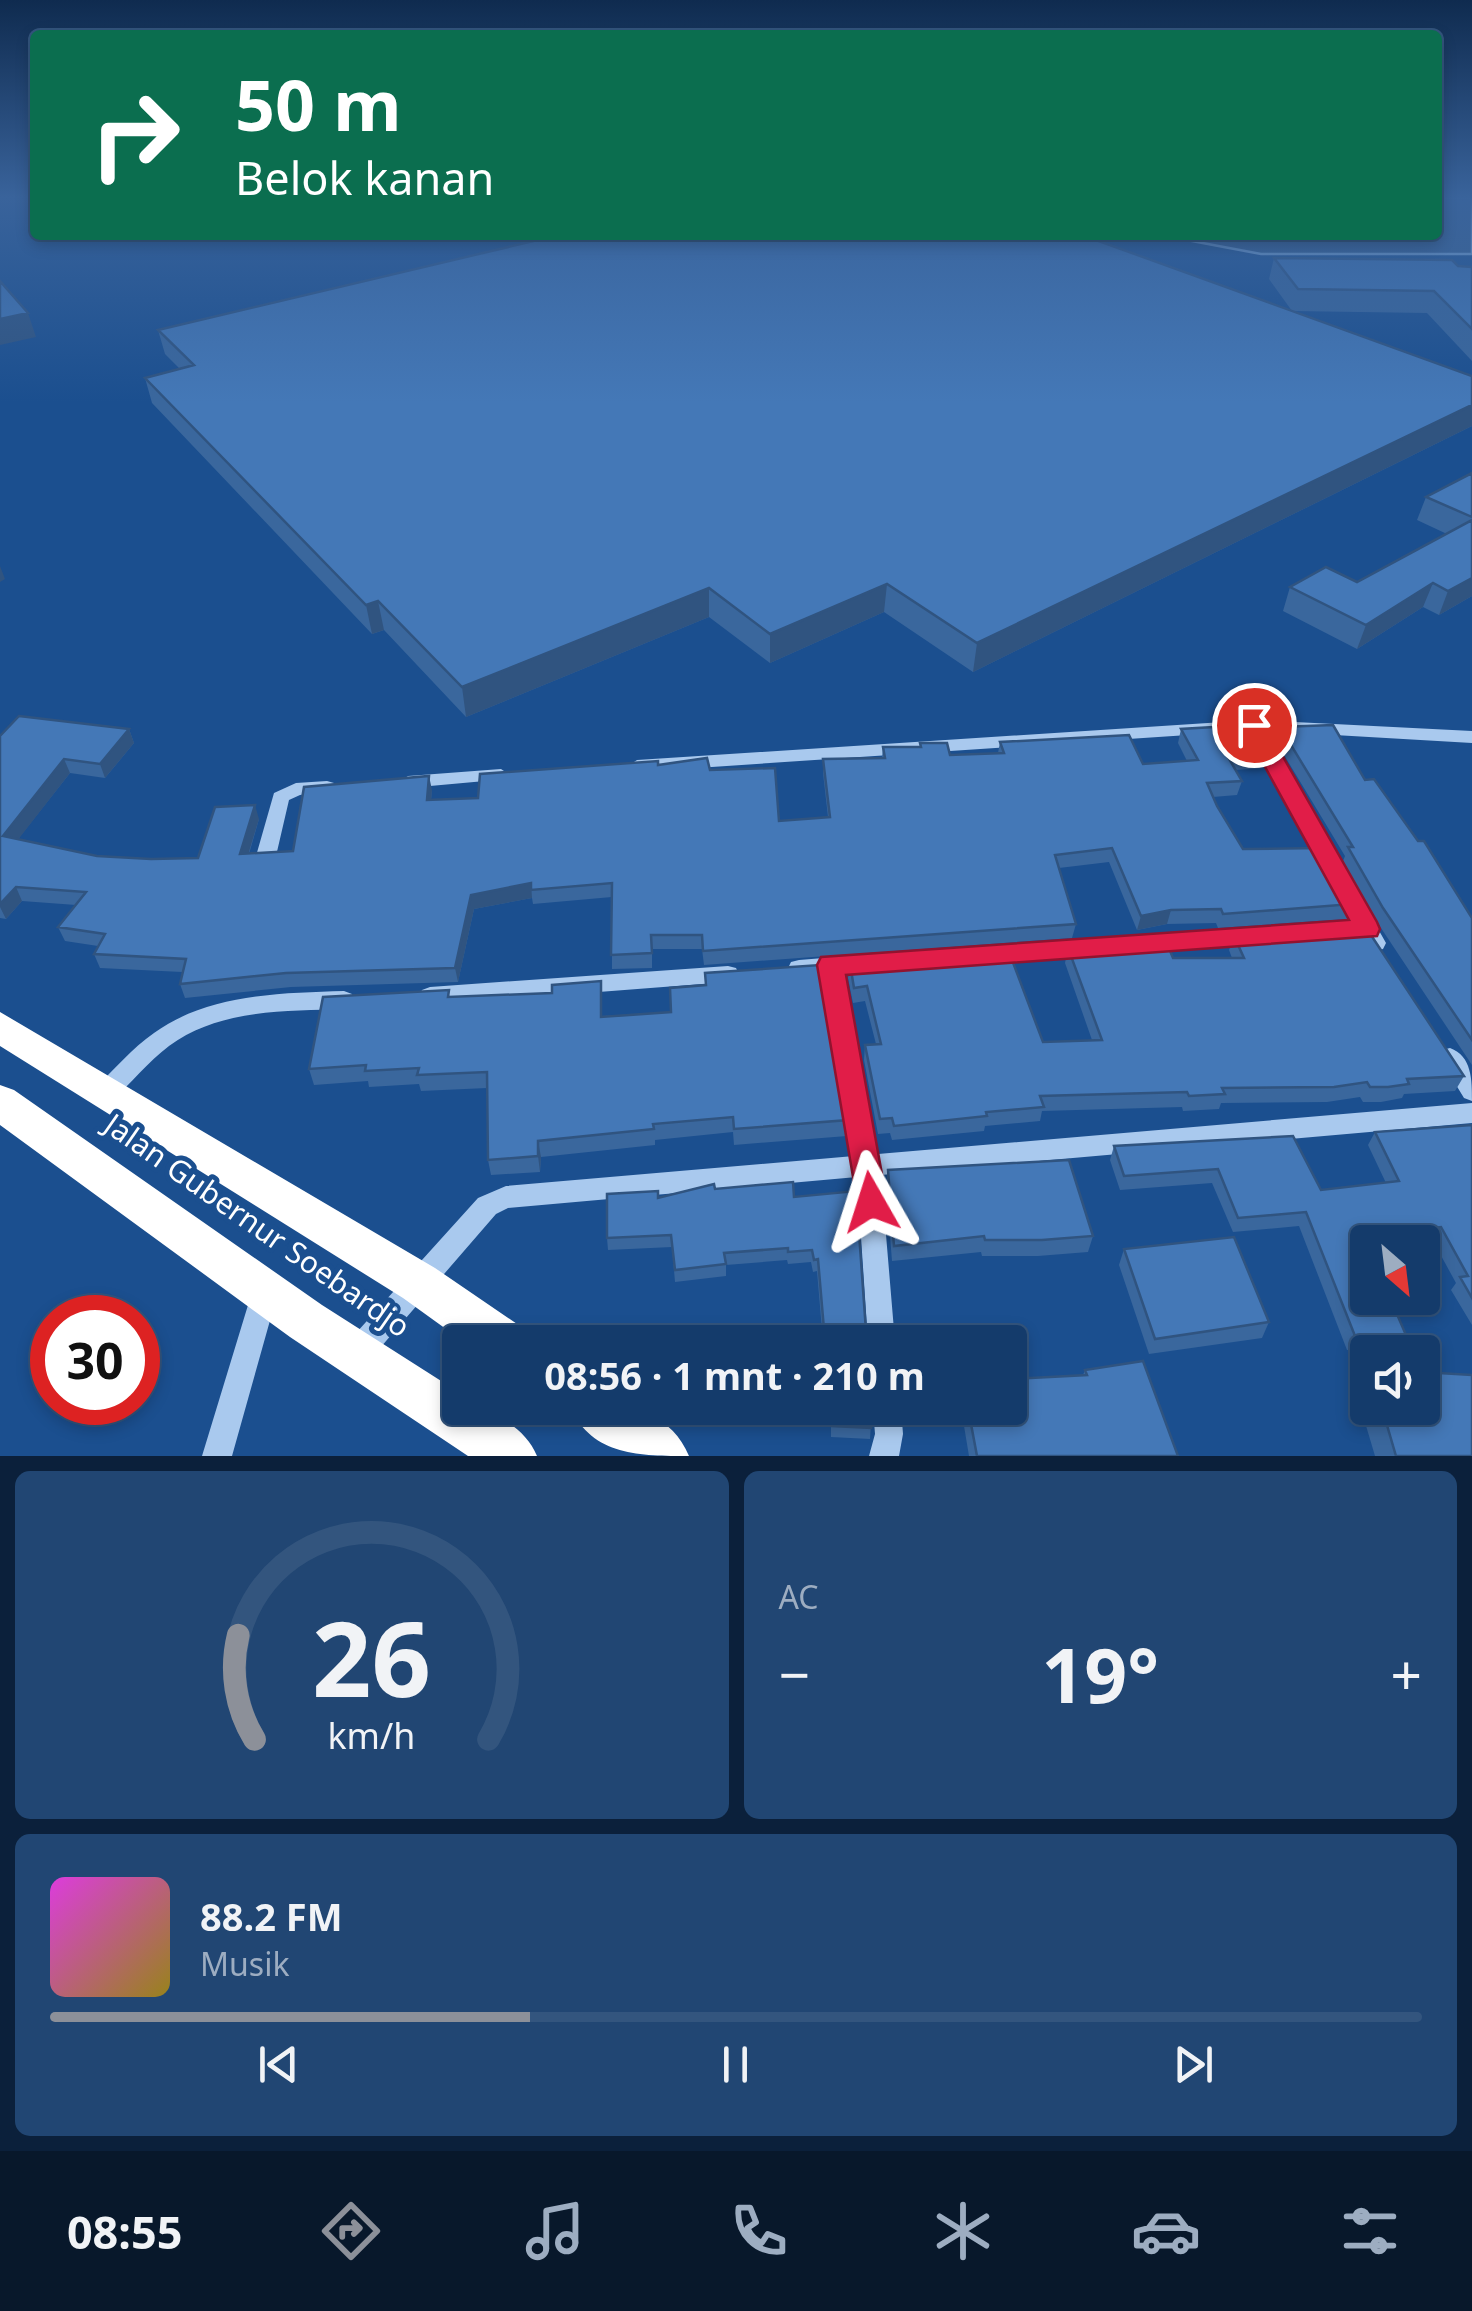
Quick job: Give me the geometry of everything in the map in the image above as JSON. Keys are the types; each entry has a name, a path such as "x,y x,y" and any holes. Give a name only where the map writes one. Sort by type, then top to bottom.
{"highway":[{"name":"Jalan Gubernur Soebardjo","path":"0,1027 104,1094 420,1283 479,1325"},
{"name":"Jalan Gubernur Soebardjo","path":"0,1102 265,1292 512,1456"},
{"path":"620,1425 664,1456"}],"street":[{"path":"615,768 1254,725 1472,738"},
{"path":"1254,725 1358,930 1388,962"},
{"path":"396,782 516,774"},
{"path":"266,856 281,796 296,789 356,785"},
{"path":"959,956 1274,935"},
{"path":"778,969 904,960"},
{"path":"831,965 868,1166 881,1325"},
{"path":"402,997 744,972"},
{"path":"104,1094 160,1040 210,1016 294,1002 366,998"},
{"path":"1440,1043 1472,1092"},
{"path":"358,1353 497,1200 1472,1113"},
{"path":"217,1456 265,1292"},
{"path":"884,1456 888,1425"}],"building":[{"path":"428,266 1168,266 1472,376 1472,405 977,643 887,584 770,634 709,588 462,687 378,601 366,605 145,378 194,365 158,330"},
{"path":"1280,266 1472,267 1472,329 1434,291 1298,289"},
{"path":"0,281 28,313 0,319"},
{"path":"1472,473 1472,517 1426,497"},
{"path":"1472,520 1472,578 1448,591 1433,583 1366,625 1290,587 1326,567 1357,582"},
{"path":"19,716 129,729 100,764 64,759 3,836 97,856 151,859 198,858 215,807 255,805 240,854 293,851 304,787 429,776 427,800 478,798 480,774 658,761 658,765 707,758 710,770 775,768 779,821 830,817 823,759 885,758 883,747 921,747 920,743 947,743 950,755 1004,753 1000,742 1129,735 1143,764 1198,760 1181,729 1248,725 1268,754 1228,757 1242,781 1207,783 1217,806 1243,849 1321,848 1353,904 1223,914 1221,909 1171,910 1141,916 1112,848 1055,855 1076,924 703,951 702,935 651,935 652,953 611,955 612,883 531,890 531,883 471,895 455,968 286,973 180,984 186,959 94,954 105,934 58,927 86,892 16,887 0,904 0,736"},
{"path":"1333,725 1365,780 1374,779 1418,841 1424,841 1472,918 1472,1040 1383,908 1348,847 1353,847 1280,727"},
{"path":"1365,926 1464,1076 1407,1079 1409,1084 1388,1087 1370,1087 1367,1082 1334,1087 1222,1088 1225,1094 1189,1096 1187,1092 1040,1096 1044,1107 986,1112 987,1116 894,1126 892,1118 880,1119 865,1045 881,1044 867,986 854,988 850,964 1009,952 1043,1042 1102,1040 1068,948 1166,941 1173,958 1244,958 1234,936"},
{"path":"820,965 848,1120 734,1129 733,1117 653,1124 654,1129 538,1141 538,1156 488,1160 487,1072 417,1075 419,1068 365,1071 366,1065 309,1069 323,997 449,990 448,997 552,993 552,985 601,981 601,1017 671,1012 670,988 706,985 705,973"},
{"path":"1472,1125 1472,1298 1460,1277 1468,1276 1440,1225 1350,1225 1350,1315 1397,1315 1406,1335 1355,1335 1306,1212 1238,1218 1218,1169 1124,1176 1114,1146 1293,1136 1321,1190 1399,1181 1375,1132"},
{"path":"1069,1160 1093,1236 985,1240 984,1236 894,1246 888,1170"},
{"path":"793,1182 794,1197 856,1191 866,1325 824,1325 818,1259 814,1260 812,1250 724,1253 726,1264 675,1270 671,1235 607,1238 607,1194 658,1191 658,1198 714,1184 715,1189"},
{"path":"1234,1237 1269,1322 1155,1339 1124,1249"},
{"path":"1143,1361 1178,1456 977,1456 971,1425 1027,1425 1027,1378 1087,1375 1085,1370"},
{"path":"1440,1373 1472,1375 1472,1456 1396,1456 1387,1425 1440,1425"},
{"path":"832,1425 871,1425 871,1428"}],"route":[{"path":"871,1202 868,1166 831,965 1367,929 1254,725"}]}
